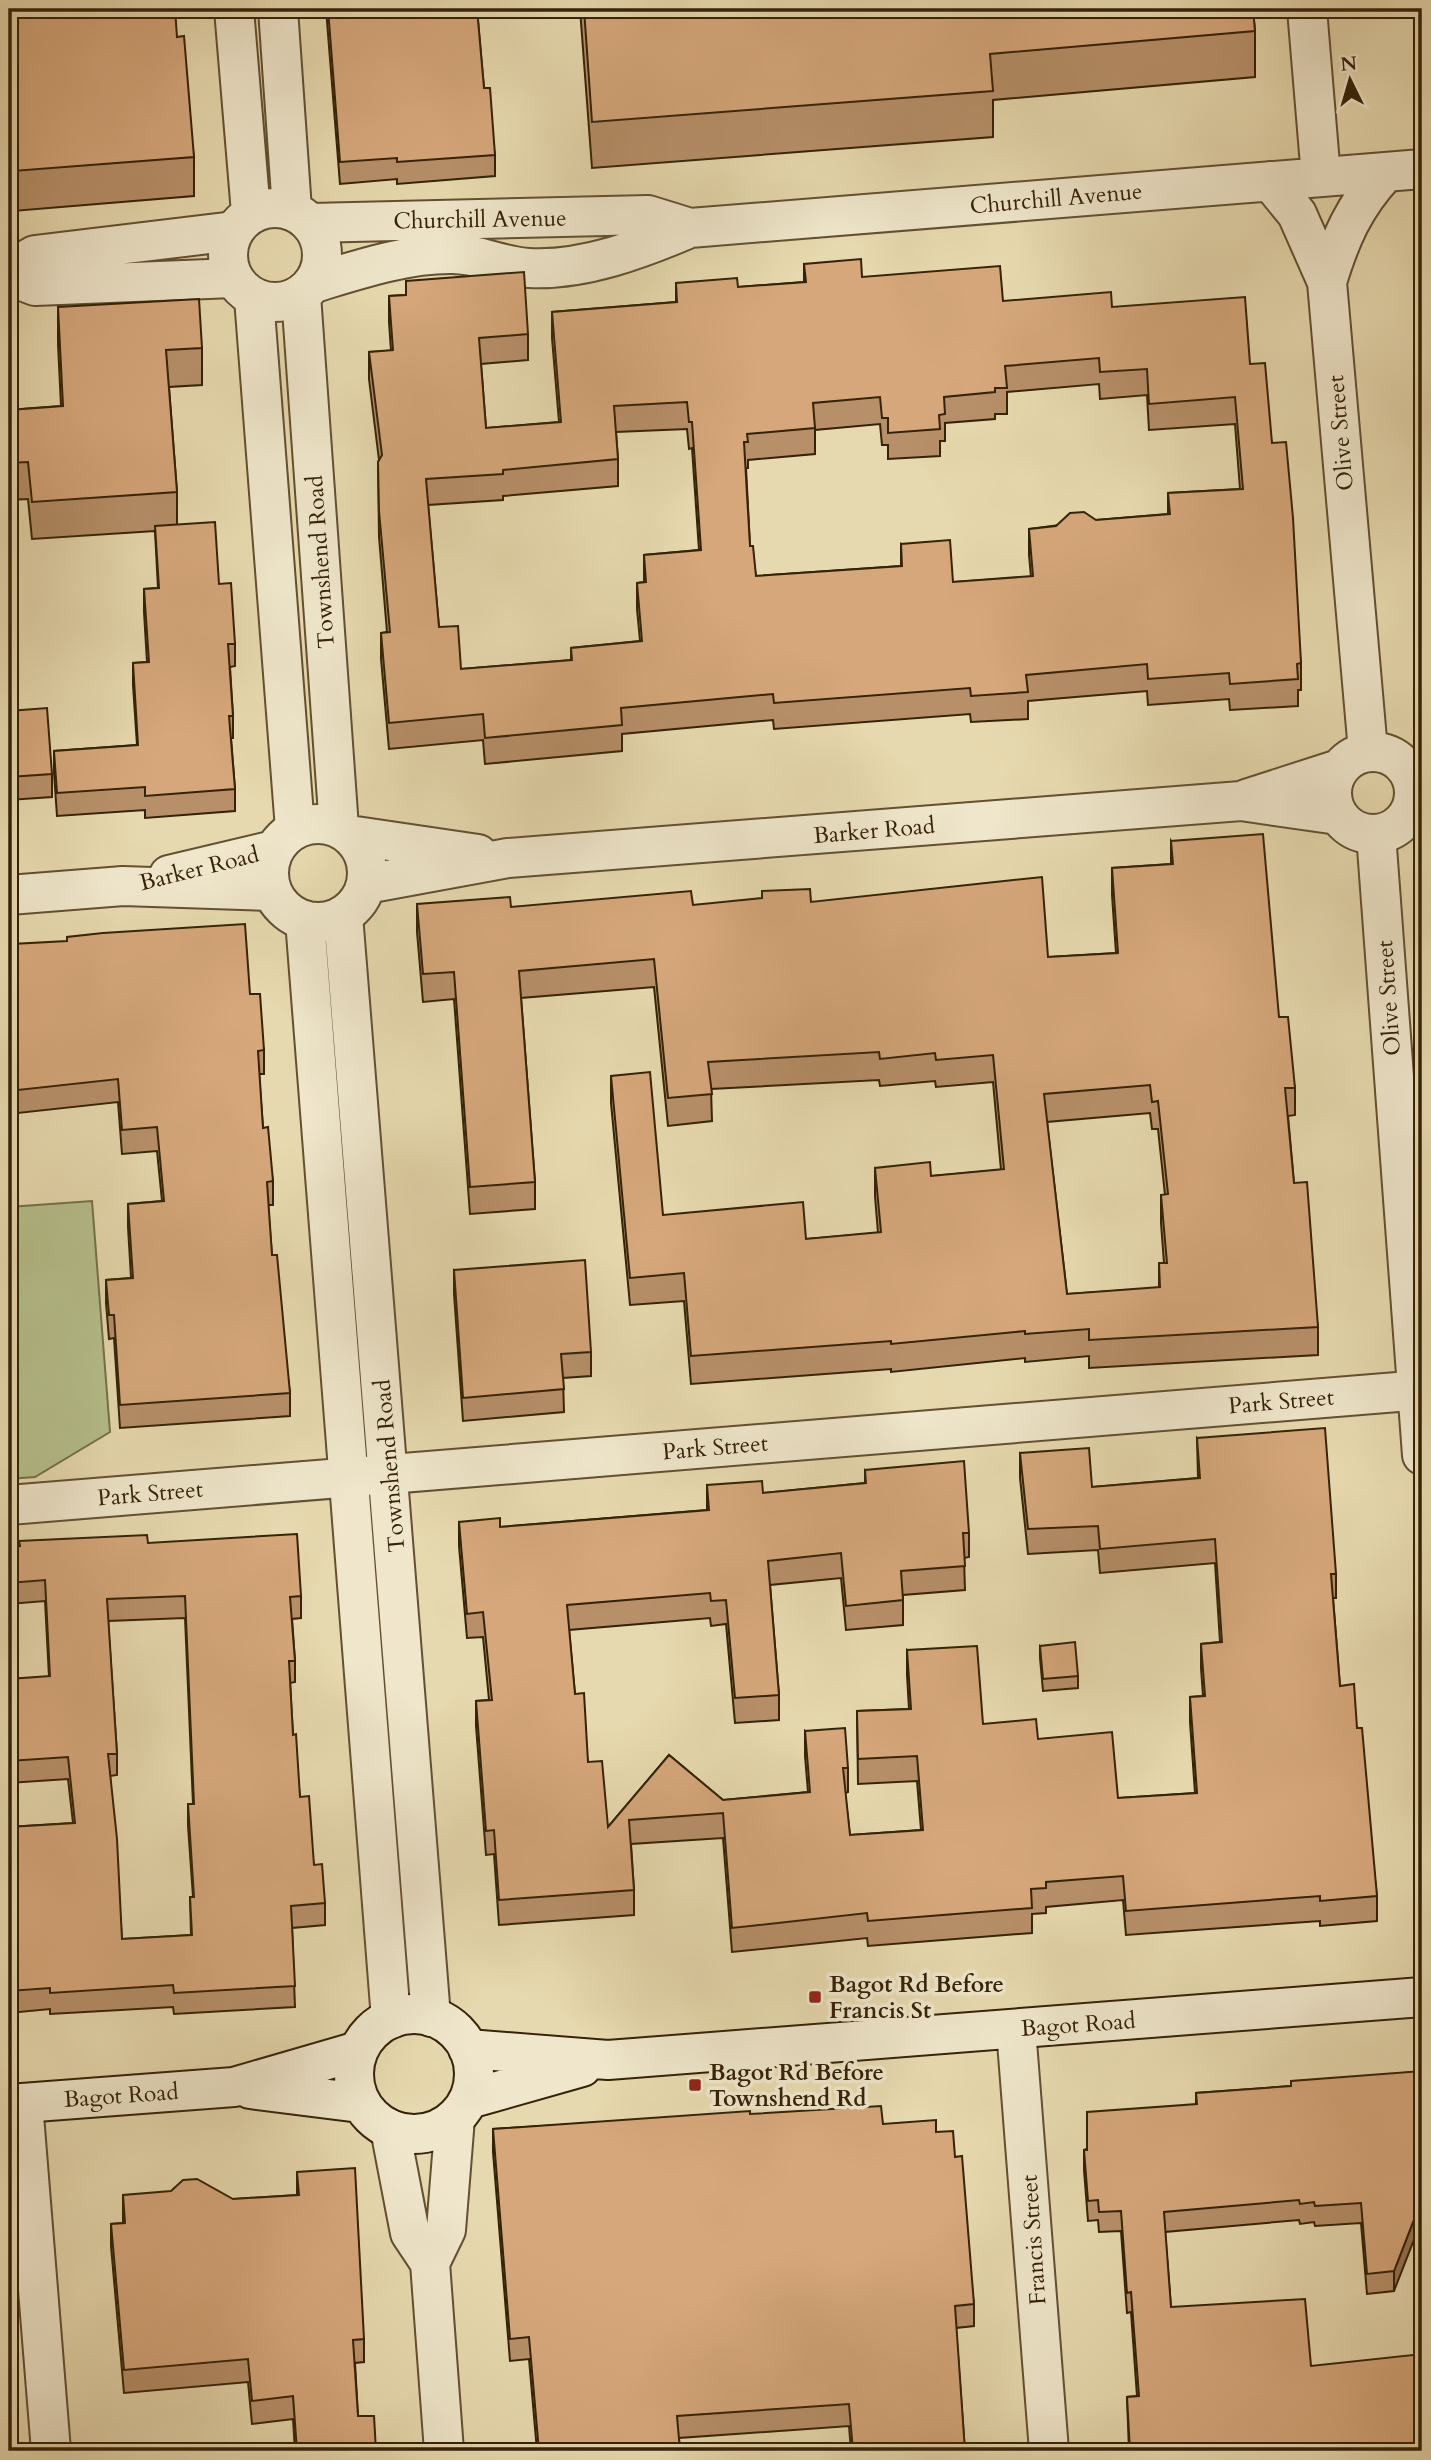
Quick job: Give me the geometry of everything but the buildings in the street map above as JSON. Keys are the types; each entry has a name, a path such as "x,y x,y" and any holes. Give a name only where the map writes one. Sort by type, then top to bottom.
{"street":[{"path":"234,9 242,222 228,246 228,263 244,288"},
{"path":"278,9 301,217"},
{"path":"1307,9 1321,177"},
{"name":"Churchill Avenue","path":"307,289 428,255 479,257 504,265 529,268 561,268 656,242 690,228 1422,169"},
{"name":"Olive Street","path":"1327,282 1347,223 1367,192 1385,173"},
{"name":"Olive Street","path":"1270,181 1297,214 1327,282 1353,760"},
{"path":"9,270 35,255 242,222 278,207 301,217 319,236 323,253 321,268 307,289 278,302 244,288 35,286 9,276"},
{"name":"Churchill Avenue","path":"301,217 648,215 690,228"},
{"name":"Townshend Road","path":"244,288 284,839"},
{"name":"Townshend Road","path":"307,289 344,831"},
{"path":"1383,752 1413,766 1417,808 1397,827 1376,834 1355,830 1338,815 1332,792 1353,760 1383,752"},
{"name":"Barker Road","path":"1241,801 1353,760"},
{"name":"Barker Road","path":"366,884 508,858 1241,801 1338,815"},
{"path":"311,823 344,831 365,857 366,884 362,897 343,915 318,922 305,920 285,909 272,891 269,863 284,839 311,823"},
{"name":"Barker Road","path":"344,831 508,858"},
{"name":"Olive Street","path":"1376,834 1420,1390 1422,1455"},
{"name":"Barker Road","path":"123,886 284,839"},
{"name":"Barker Road","path":"9,895 123,886 272,891"},
{"name":"Townshend Road","path":"343,915 431,2017"},
{"name":"Townshend Road","path":"305,920 351,1476 391,2019"},
{"name":"Park Street","path":"9,1505 1420,1390"},
{"name":"Bagot Road","path":"468,2049 608,2060 1422,1997"},
{"path":"430,2263 446,2230 462,2108 473,2074 468,2049 447,2025 431,2017 403,2015 377,2027 358,2051 354,2077 360,2103 373,2119 390,2129 406,2134 424,2133 440,2128 462,2108"},
{"name":"Francis Street","path":"1016,2029 1049,2451"},
{"name":"Bagot Road","path":"234,2087 358,2051"},
{"name":"Bagot Road","path":"462,2108 608,2060"},
{"name":"Bagot Road","path":"16,2103 234,2087 360,2103"},
{"path":"16,2103 51,2451"},
{"path":"390,2129 410,2233 430,2263 444,2451"}],"green space":[{"path":"92,1201 110,1432 35,1477 9,1479 9,1207"}],"place":[{"name":"Bagot Rd Before Francis St","path":"815,1997"},
{"name":"Bagot Rd Before Townshend Rd","path":"695,2085"}]}
